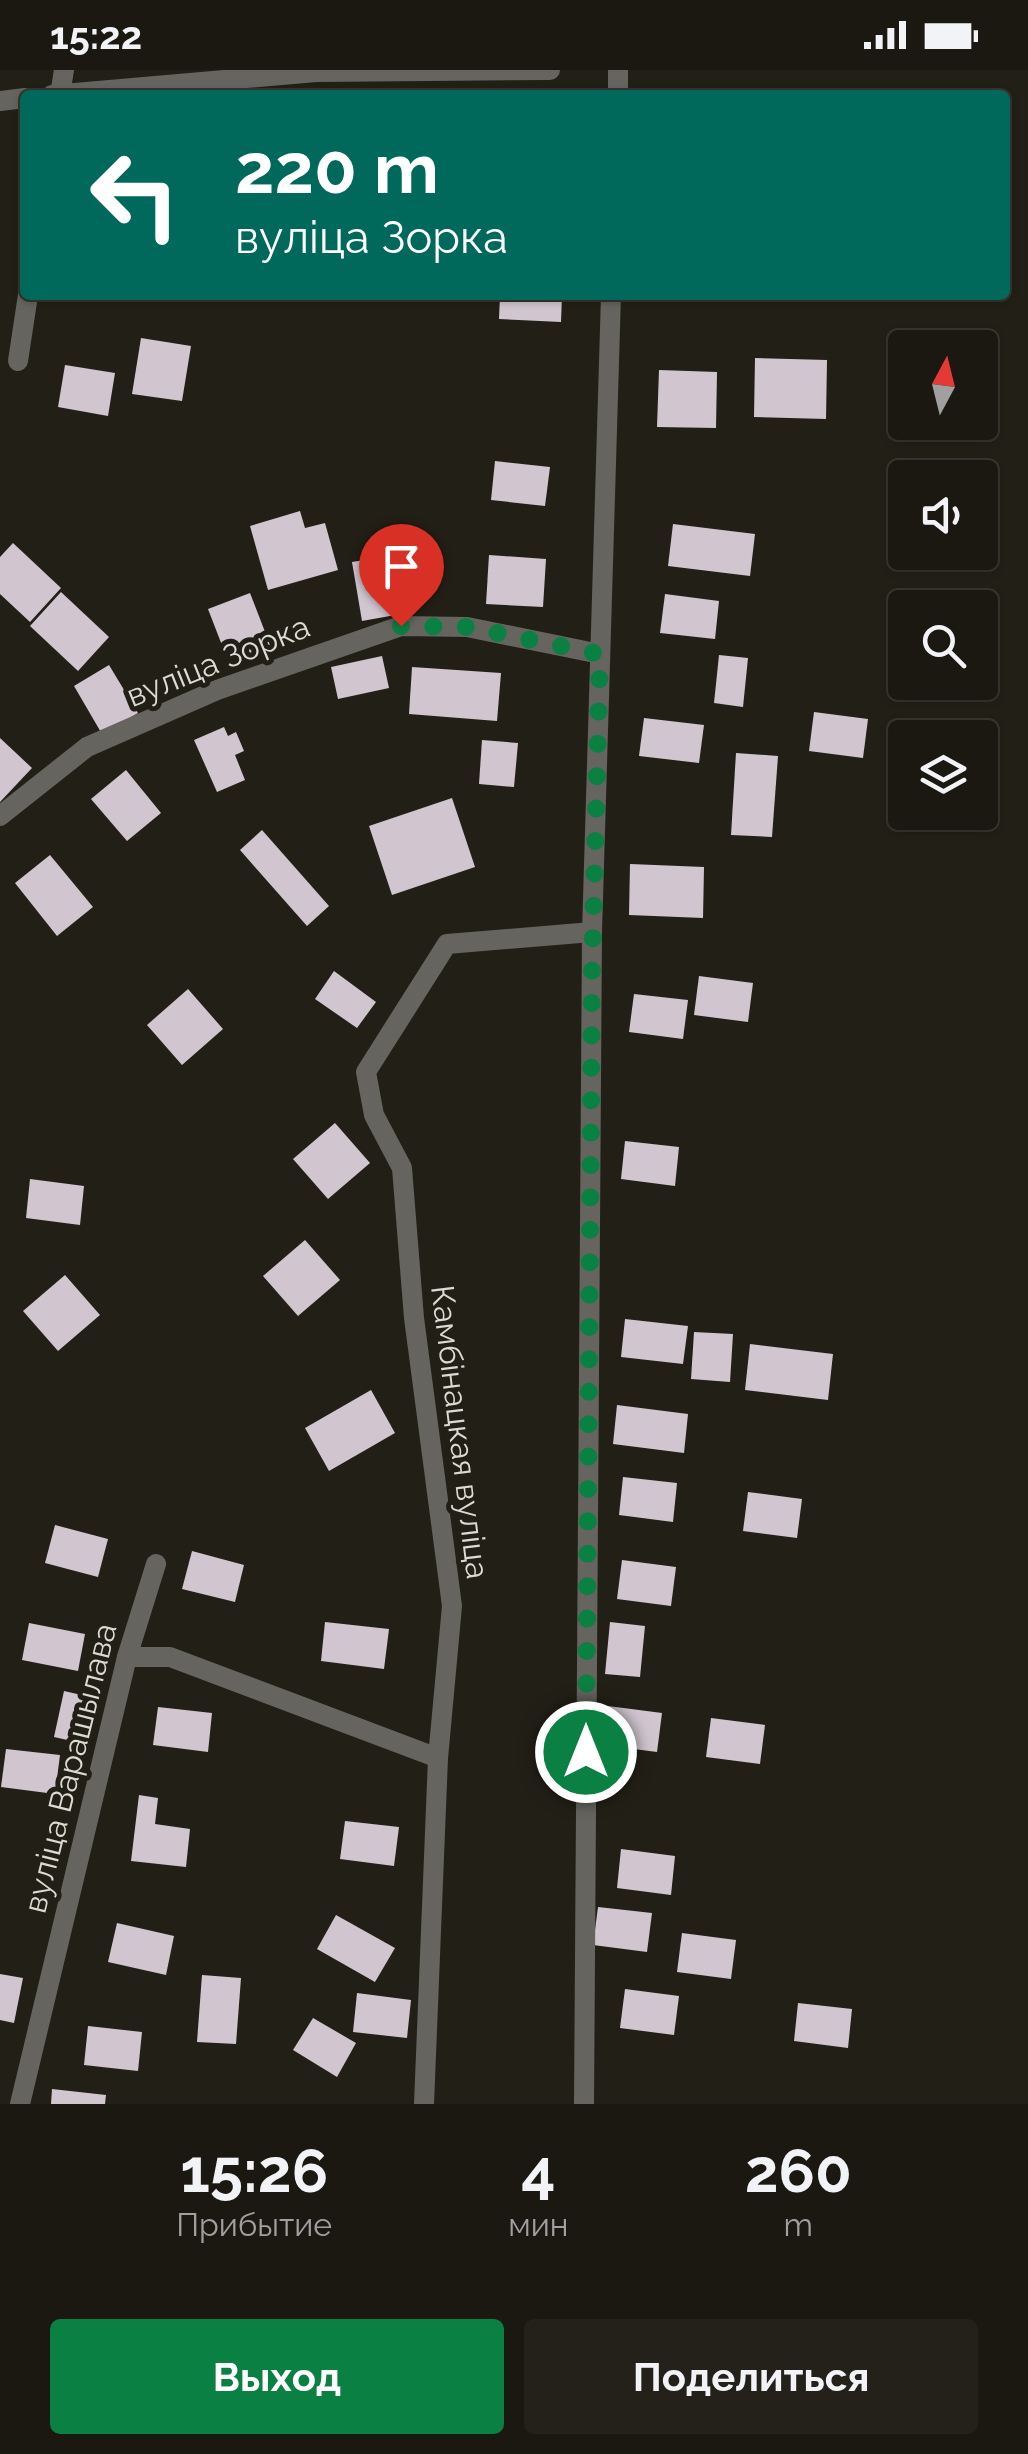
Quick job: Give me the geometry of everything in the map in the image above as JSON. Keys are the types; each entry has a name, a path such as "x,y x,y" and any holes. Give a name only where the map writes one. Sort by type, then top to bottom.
{"street":[{"path":"107,90 316,72 550,70"},
{"path":"18,361 27,300"},
{"path":"584,2104 592,932 611,300"},
{"name":"вуліца Зорка","path":"0,816 87,747 217,690 401,626 468,627 600,654"},
{"name":"Камбінацкая вуліца","path":"424,2104 438,1758 452,1606 414,1318 402,1168 374,1115 366,1072 446,944 592,932"},
{"name":"вуліца Варашылава","path":"20,2104 127,1657 156,1564"},
{"path":"127,1657 170,1657 438,1758"}],"building":[{"path":"500,300 562,300 561,322 499,319"},
{"path":"141,338 191,346 182,401 132,394"},
{"path":"755,358 827,360 826,419 754,417"},
{"path":"65,365 115,373 108,416 58,407"},
{"path":"659,370 717,372 716,428 657,427"},
{"path":"495,461 550,467 545,506 491,500"},
{"path":"300,511 305,528 325,523 338,570 268,590 250,526"},
{"path":"673,524 755,534 750,576 668,566"},
{"path":"13,543 61,588 30,622 0,594 0,557"},
{"path":"402,554 412,612 362,621 352,562"},
{"path":"489,555 546,559 543,607 486,604"},
{"path":"61,592 109,637 78,671 30,626"},
{"path":"250,593 272,650 230,666 208,609"},
{"path":"665,594 719,601 715,639 660,633"},
{"path":"719,655 748,658 743,707 714,703"},
{"path":"382,656 389,688 338,699 331,667"},
{"path":"109,665 138,713 102,734 74,686"},
{"path":"412,667 501,673 497,721 409,714"},
{"path":"814,712 868,719 863,758 809,751"},
{"path":"644,718 704,725 699,763 639,756"},
{"path":"224,727 228,736 236,732 244,751 235,755 245,780 217,792 194,740"},
{"path":"0,738 32,768 0,802"},
{"path":"482,740 518,743 514,787 479,784"},
{"path":"736,753 778,756 772,837 731,835"},
{"path":"126,770 161,813 127,841 91,799"},
{"path":"452,798 475,867 392,895 369,826"},
{"path":"262,830 329,906 307,926 240,850"},
{"path":"50,855 93,907 57,936 15,883"},
{"path":"630,864 704,867 703,918 629,915"},
{"path":"334,971 376,1002 357,1028 315,999"},
{"path":"699,976 753,983 748,1022 694,1015"},
{"path":"188,989 223,1029 182,1065 147,1025"},
{"path":"634,994 688,1000 683,1039 629,1032"},
{"path":"335,1123 370,1163 328,1199 293,1159"},
{"path":"625,1141 679,1147 675,1186 621,1179"},
{"path":"30,1179 84,1186 80,1225 26,1218"},
{"path":"305,1240 340,1280 298,1316 263,1276"},
{"path":"65,1275 100,1315 58,1351 23,1311"},
{"path":"625,1319 688,1326 683,1364 621,1357"},
{"path":"694,1332 733,1334 730,1382 691,1379"},
{"path":"750,1344 833,1354 828,1400 745,1390"},
{"path":"371,1390 395,1433 329,1471 305,1428"},
{"path":"617,1405 688,1414 684,1453 613,1444"},
{"path":"623,1477 677,1483 673,1522 619,1515"},
{"path":"748,1492 802,1499 797,1538 743,1531"},
{"path":"55,1525 108,1539 98,1577 45,1563"},
{"path":"192,1551 244,1565 235,1602 182,1589"},
{"path":"622,1560 676,1567 671,1606 617,1599"},
{"path":"325,1622 389,1629 384,1669 321,1661"},
{"path":"610,1622 645,1626 640,1677 605,1674"},
{"path":"29,1623 85,1634 78,1671 22,1660"},
{"path":"64,1691 99,1699 89,1745 54,1737"},
{"path":"608,1706 662,1713 657,1752 603,1745"},
{"path":"158,1707 212,1713 208,1752 153,1745"},
{"path":"711,1718 765,1725 760,1764 706,1757"},
{"path":"6,1749 60,1755 55,1794 1,1787"},
{"path":"139,1795 158,1798 155,1824 190,1829 186,1867 131,1861"},
{"path":"345,1821 399,1827 394,1866 340,1859"},
{"path":"621,1849 675,1856 671,1895 617,1888"},
{"path":"598,1907 652,1913 647,1952 593,1945"},
{"path":"336,1915 395,1948 375,1982 317,1949"},
{"path":"117,1923 174,1936 166,1975 108,1962"},
{"path":"682,1933 736,1940 731,1979 677,1972"},
{"path":"0,1974 23,1978 14,2023 0,2020"},
{"path":"202,1975 241,1978 236,2044 197,2042"},
{"path":"625,1989 679,1996 674,2035 620,2028"},
{"path":"357,1993 411,2000 407,2038 353,2032"},
{"path":"798,2003 852,2009 848,2048 794,2041"},
{"path":"313,2018 356,2043 337,2077 293,2050"},
{"path":"88,2026 142,2032 138,2071 84,2065"},
{"path":"52,2089 106,2095 105,2104 51,2104"}],"route":[{"path":"401,626 468,627 600,654 592,971 586,1752"}]}
